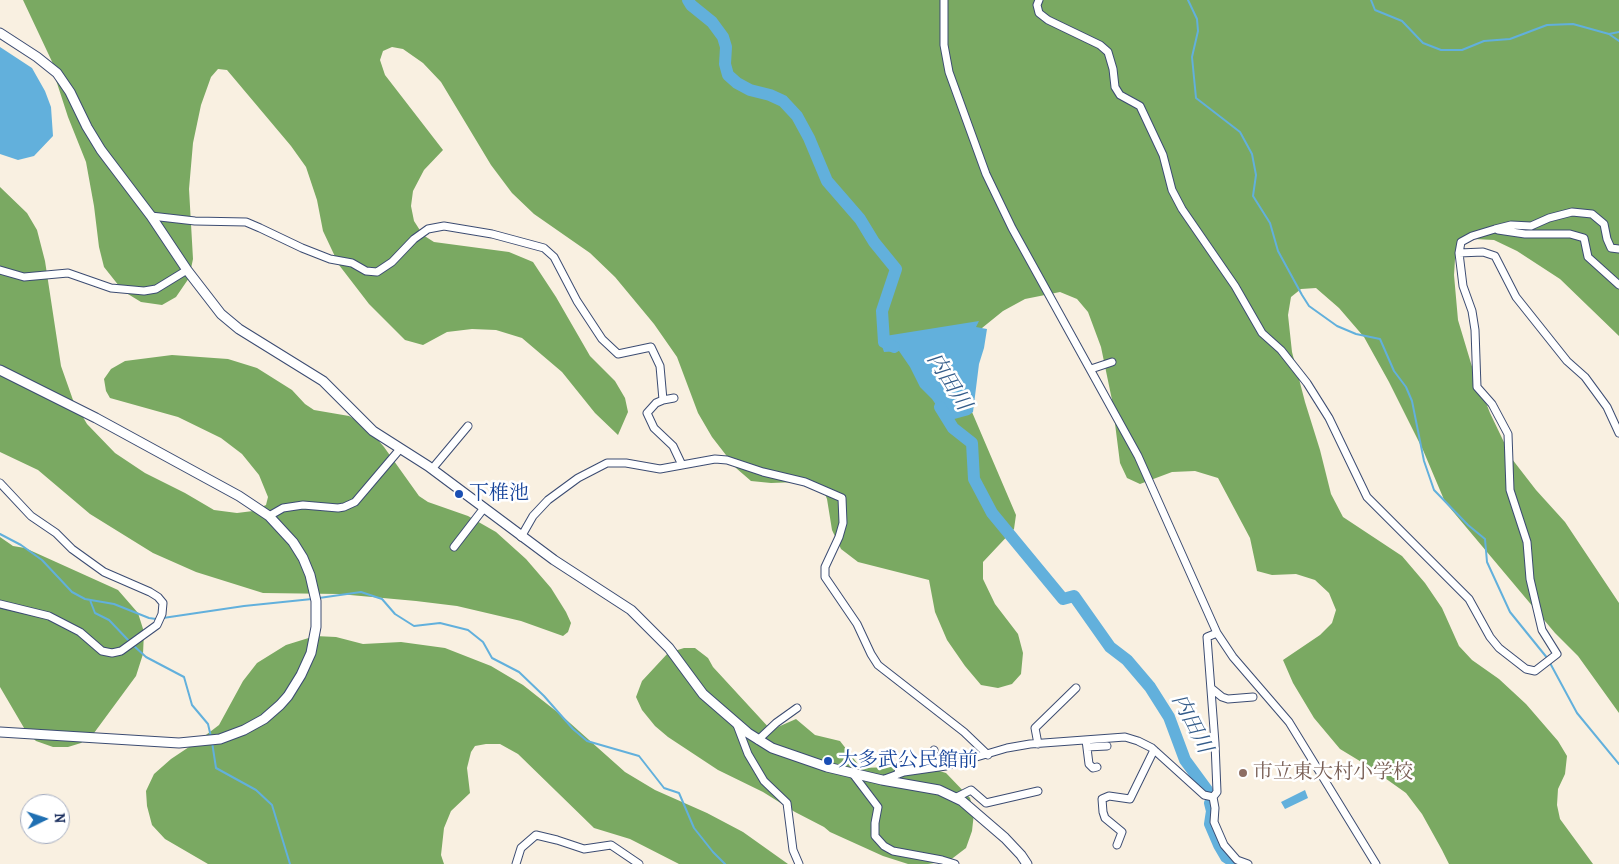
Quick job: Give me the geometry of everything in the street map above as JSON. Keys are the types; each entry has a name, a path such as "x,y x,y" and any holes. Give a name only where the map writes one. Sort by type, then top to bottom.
{"street":[{"path":"944,0 944,45 949,72 986,174 1027,257 1138,456 1217,633 1233,657 1289,722 1376,864"},
{"path":"1039,0 1037,5 1039,13 1048,20 1100,45 1108,52 1113,69 1115,87 1120,95 1140,106 1163,156 1172,190 1182,210 1235,286 1262,332 1281,350 1307,383 1329,418 1367,497 1469,598 1490,637 1499,648 1526,669 1535,671 1557,654 1542,630 1530,579 1527,542 1510,490 1508,434 1492,404 1477,387 1476,330 1472,311 1463,286 1461,242 1472,236 1495,229 1511,225 1531,226 1549,218 1572,212 1592,214 1604,224 1611,248 1619,249"},
{"path":"0,33 37,57 57,73 70,92 87,127 101,150 151,216 187,270 221,314 239,329 323,381 373,431 432,469 521,537 631,610 669,648 703,694 737,725 758,740 772,748 853,774 939,790 962,801 986,821 1021,855 1027,864"},
{"path":"151,216 195,221 246,222 330,259 352,263 366,271 377,272 392,262 414,239 428,229 444,226 492,234 544,248 554,257 562,276 577,302 602,339 618,354 651,347 660,366 663,400"},
{"path":"1495,229 1525,234 1570,234 1584,238 1588,257 1619,286"},
{"path":"1460,253 1484,252 1495,256 1516,297 1567,360 1586,377 1607,407 1619,433"},
{"path":"0,270 24,277 68,273 111,288 144,291 156,289 187,270"},
{"path":"1091,369 1112,362"},
{"path":"0,370 96,418 240,496 269,516 293,542 303,558 310,575 316,601 316,627 310,653 301,675 280,705 264,718 244,730 220,739 179,743 0,732"},
{"path":"674,398 656,403 647,413 654,428 673,446 682,465"},
{"path":"432,469 468,426"},
{"path":"269,516 283,508 303,505 338,508 355,502 400,449"},
{"path":"521,537 533,516 548,500 578,478 607,463 626,463 660,469 715,459 726,460 763,472 805,482 842,498 843,523 826,567 825,577 857,624 878,665 964,732 988,755"},
{"path":"0,483 31,516 56,533 72,549 104,572 150,592 163,603 162,614 157,623 136,641 121,651 112,653 102,651 80,632 49,616 0,604"},
{"path":"454,546 484,508"},
{"path":"1217,633 1207,637 1212,688 1217,792 1213,797 1215,808 1214,822 1224,845 1237,860 1248,864"},
{"path":"1038,744 1035,728 1076,688"},
{"path":"1212,688 1222,697 1253,697"},
{"path":"758,740 776,723 797,708"},
{"path":"737,725 748,754 764,781 787,803 793,850 799,864"},
{"path":"1086,744 1124,737 1138,740 1154,750 1204,796 1213,797"},
{"path":"882,780 904,772 946,766 1008,748 1038,744 1107,746"},
{"path":"1086,744 1089,764 1093,768 1096,767"},
{"path":"898,774 899,766 929,761 934,750"},
{"path":"1117,845 1122,832 1105,818 1102,812 1102,799 1109,796 1130,799 1154,750"},
{"path":"853,774 878,807 874,836 884,846 893,850 954,864"},
{"path":"955,798 971,790 986,803 1038,791"},
{"path":"516,864 521,848 536,835 584,849 611,845 639,864"}],"green space":[{"path":"23,0 1619,0 1619,336 1560,279 1517,251 1494,240 1474,239 1462,246 1455,259 1454,275 1458,320 1473,370 1490,413 1512,459 1536,490 1565,522 1619,603 1619,713 1578,656 1555,633 1445,502 1423,450 1364,337 1339,308 1316,288 1301,289 1291,297 1288,315 1292,352 1305,402 1331,494 1343,517 1402,556 1425,583 1442,608 1459,646 1472,660 1499,679 1526,704 1558,741 1567,756 1565,774 1558,789 1557,805 1560,819 1593,864 1449,864 1422,814 1406,793 1340,749 1314,718 1293,683 1283,660 1320,635 1332,623 1336,610 1329,593 1315,580 1296,574 1272,575 1257,571 1250,538 1218,478 1195,471 1172,472 1140,484 1127,478 1120,463 1112,400 1101,347 1088,312 1077,299 1060,292 1025,299 1003,311 982,328 970,343 972,412 1016,515 1014,529 983,562 983,579 995,604 1018,634 1023,653 1021,674 1012,684 998,688 981,685 947,640 935,612 929,580 858,562 841,549 832,530 827,499 822,487 797,482 771,483 751,481 736,468 712,437 698,413 677,357 654,324 615,277 590,253 534,214 512,193 491,165 441,82 423,63 403,49 392,47 383,51 380,60 385,75 443,150 424,170 413,191 411,206 414,221 423,235 434,242 509,252 533,262 556,297 590,356 615,381 625,398 628,412 618,435 595,413 562,372 522,338 496,330 472,329 447,332 423,345 405,340 369,304 339,265 323,231 317,200 306,167 291,146 227,70 218,69 211,77 201,105 193,143 189,189 193,259 189,278 176,297 162,305 141,302 123,291 104,267 99,247 86,162 68,117 56,80 55,68"},
{"path":"0,187 27,213 37,230 45,261 61,366 73,400 87,424 115,453 145,473 214,510 237,513 253,511 266,505 268,497 259,475 242,454 221,438 178,417 110,398 106,391 104,379 111,369 125,361 172,355 228,359 257,368 292,390 305,404 314,410 349,416 366,426 384,447 419,496 428,502 468,516 496,532 526,559 551,588 571,623 568,632 563,636 521,621 457,606 339,594 263,593 196,572 153,553 90,514 38,470 0,452"},
{"path":"0,537 13,546 25,548 118,590 138,613 144,632 143,654 136,676 94,733 81,743 68,747 53,747 36,741 27,733 0,687"},
{"path":"315,636 336,637 363,644 401,642 445,648 491,666 523,685 561,715 625,772 655,790 707,813 743,832 788,864 679,864 630,839 594,828 518,754 500,744 475,746 471,752 467,768 470,793 451,811 444,828 441,855 444,864 208,864 165,839 152,825 147,806 146,791 154,774 171,759 219,725 243,681 257,663 286,645"},
{"path":"684,648 695,648 708,658 713,667 771,730 796,719 815,735 840,741 861,768 923,766 946,773 970,798 974,813 972,831 966,848 949,861 928,864 908,864 883,856 830,832 763,792 718,770 668,737 655,726 642,710 636,697 642,681 668,653"}],"water":[{"path":"0,47 32,68 45,91 51,107 53,136 34,156 18,160 0,154"},
{"path":"979,321 976,327 987,329 979,364 973,412 969,415 947,421 932,399 920,387 899,351 884,352 879,337"},
{"path":"1305,790 1308,798 1285,809 1281,802"}],"waterway":[{"name":"内田川","path":"688,0 691,5 712,22 723,37 726,47 725,64 728,75 737,83 750,90 770,95 783,101 797,116 809,138 827,181 860,219 874,242 896,269 882,311 884,342 894,347"},
{"path":"1188,0 1197,19 1198,31 1192,57 1196,98 1240,132 1252,154 1256,175 1253,196 1270,223 1278,251 1302,295 1309,306 1337,326 1356,334 1380,339 1394,371 1406,387 1412,401 1424,461 1434,490 1468,525 1485,539 1487,562 1510,612 1548,659"},
{"path":"1371,0 1375,10 1402,21 1423,43 1441,50 1462,50 1484,41 1510,39 1547,25 1573,24 1609,34 1619,41"},
{"path":"1609,34 1619,32"},
{"name":"内田川","path":"940,407 953,428 972,443 974,479 992,513 1063,599 1074,596 1110,647 1127,660 1150,687 1169,717 1185,760 1207,790"},
{"path":"0,534 21,545 42,560 72,592 85,599 114,604 156,619"},
{"path":"319,598 361,592 382,599 395,614 414,626 440,623 468,630 483,642 492,658 519,672 544,696 573,729 587,741 639,756 664,788 679,793 694,828 725,864"},
{"path":"163,618 244,606 312,599"},
{"path":"90,600 95,613 109,620 130,642"},
{"path":"134,646 146,657 184,677 192,705 208,724 211,737"},
{"path":"1550,663 1577,713 1619,764"},
{"path":"212,742 216,768 256,790 272,805 290,864"},
{"name":"内田川","path":"1210,803 1212,811 1210,824 1219,845 1226,857 1237,864"}],"place":[{"name":"下椎池","path":"459,494"},
{"name":"大多武公民館前","path":"828,761"},
{"name":"市立東大村小学校","path":"1243,773"}]}
